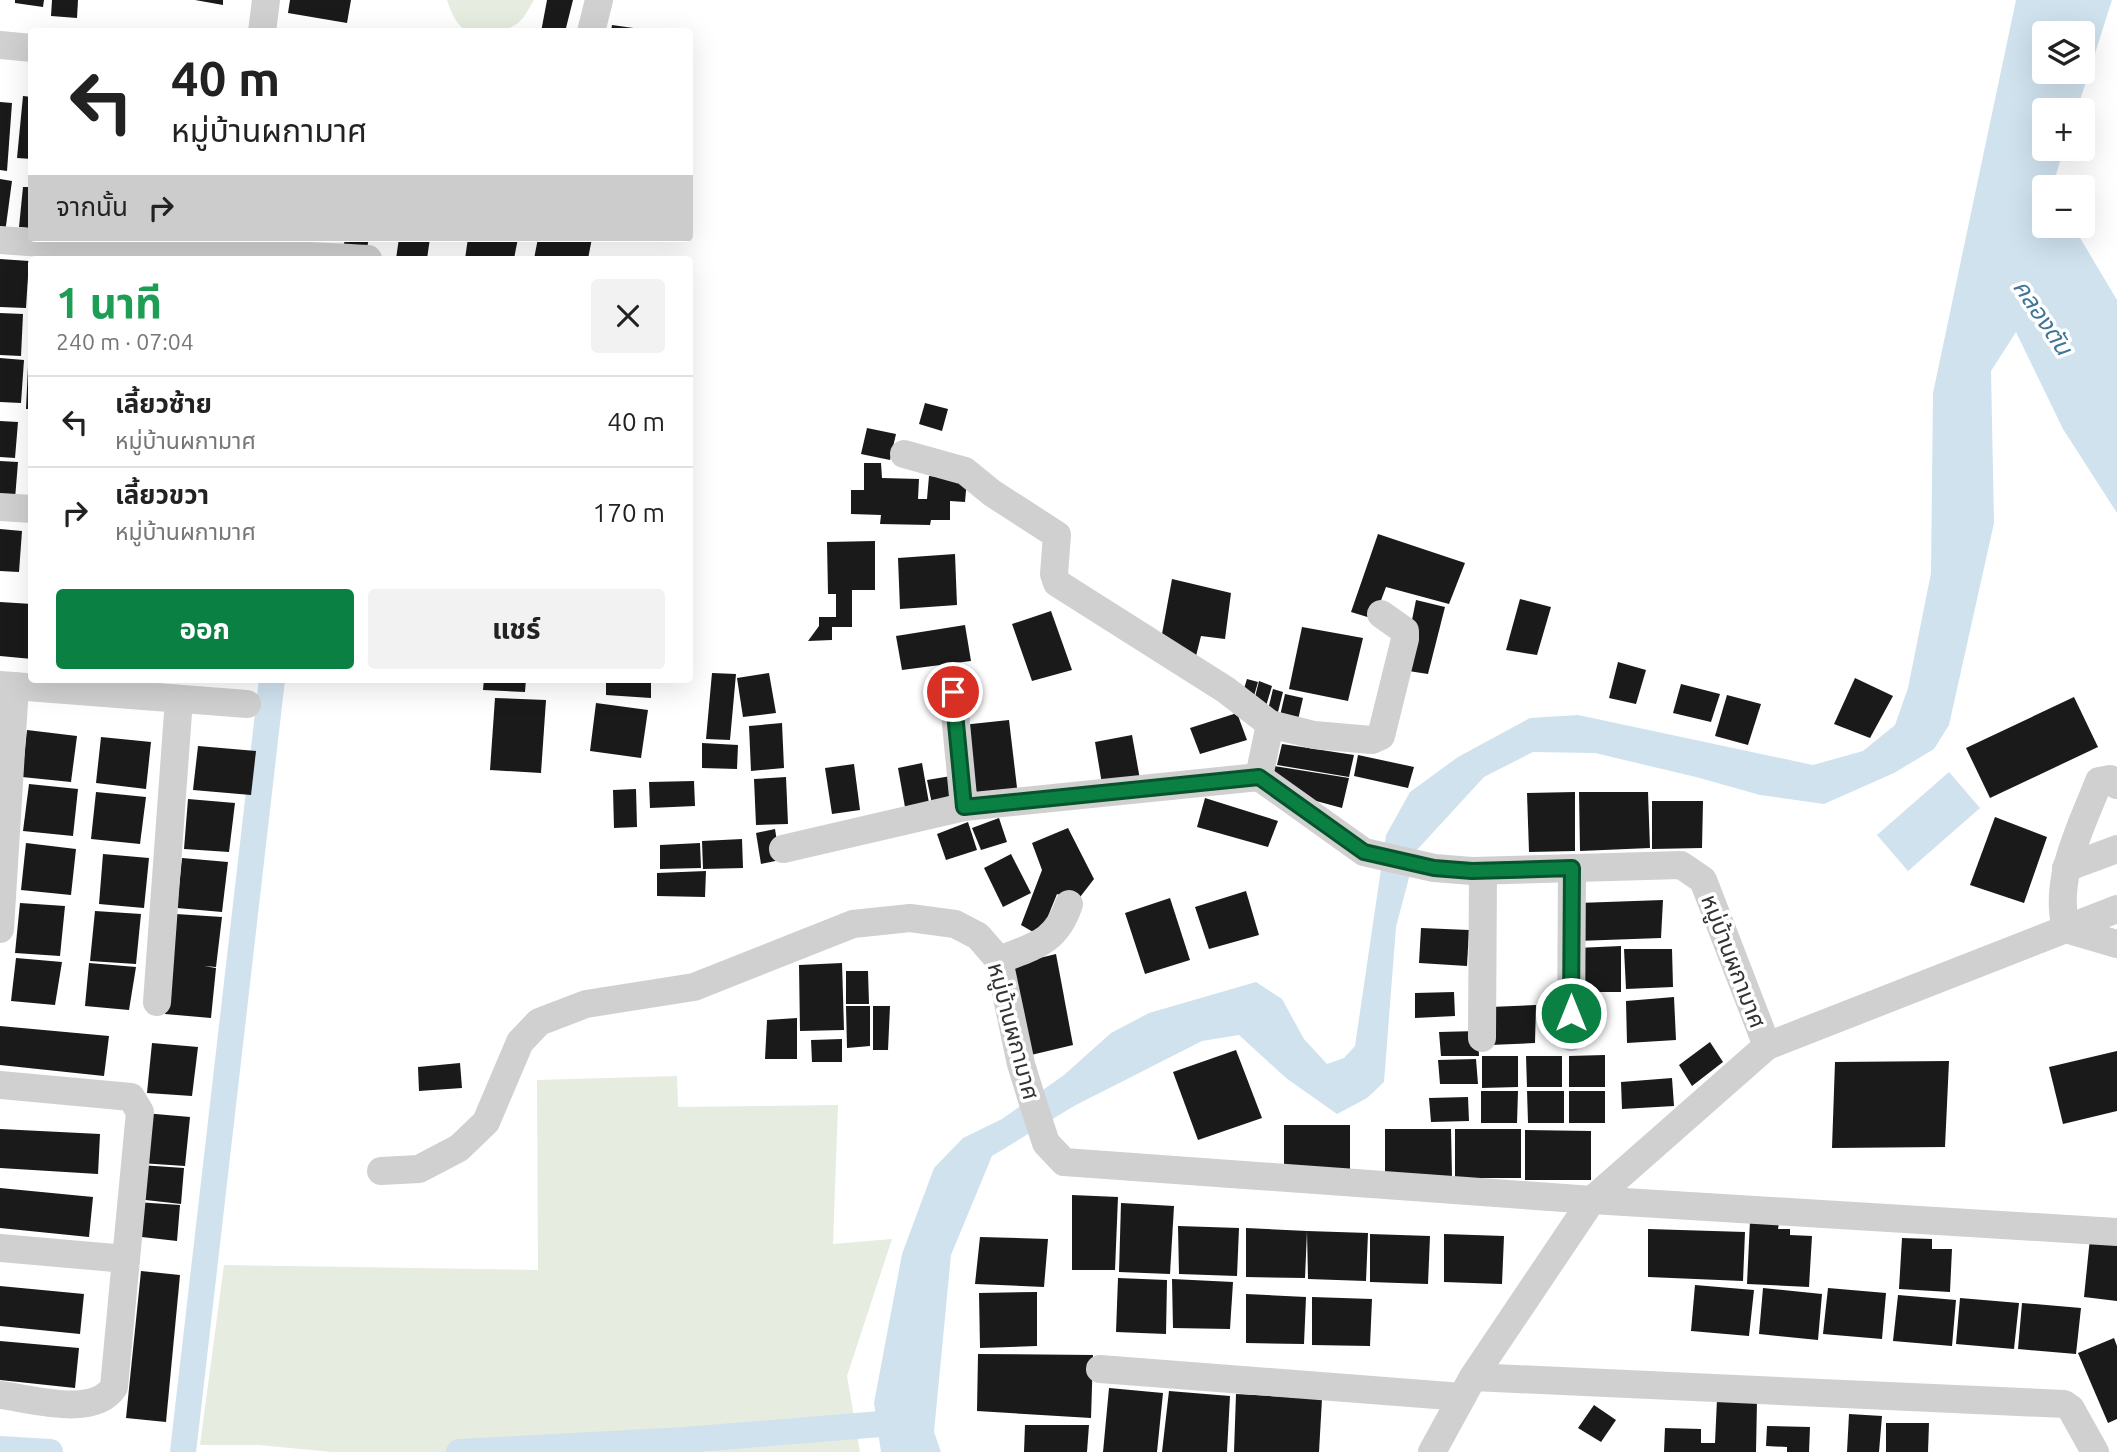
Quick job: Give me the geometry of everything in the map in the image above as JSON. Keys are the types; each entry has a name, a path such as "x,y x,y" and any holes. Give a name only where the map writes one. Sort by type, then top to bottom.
{"street":[{"path":"262,28 266,0"},
{"path":"591,28 599,0"},
{"path":"0,46 28,48"},
{"path":"0,240 117,254 276,256"},
{"path":"904,454 965,471 992,493 1057,535 1054,574 1057,583 1226,690 1270,724 1314,735 1373,740 1381,736 1405,639 1405,631 1381,614"},
{"path":"0,507 28,509"},
{"path":"0,929 7,686 247,704"},
{"path":"953,692 964,807"},
{"path":"157,1002 179,699"},
{"path":"783,849 964,807 1259,777 1270,724"},
{"name":"หมู่บ้านผกามาศ","path":"1259,777 1364,852 1434,868 1483,870 1681,865 1700,876 1767,1046"},
{"path":"2117,785 2110,779 2099,781 2066,868 2060,907 2066,929 2117,944"},
{"path":"2066,868 2117,849"},
{"path":"1571,1037 1572,868"},
{"path":"1482,1038 1483,870"},
{"path":"999,960 1050,938 1062,925 1069,904"},
{"name":"หมู่บ้านผกามาศ","path":"1432,1452 1468,1387 1592,1200 1767,1046 2117,909"},
{"name":"หมู่บ้านผกามาศ","path":"381,1171 419,1169 459,1147 486,1122 520,1042 539,1022 586,1004 694,987 853,924 910,918 955,924 978,936 999,960 1021,1064 1046,1143 1064,1162 1592,1200 2117,1232"},
{"path":"0,1085 135,1100 140,1112 114,1387 109,1394 86,1405 0,1395"},
{"path":"0,1248 126,1259"},
{"path":"1100,1369 1468,1387 2064,1404 2071,1409 2095,1452"}],"shaded area":[{"path":"447,0 534,0 518,23 507,28 463,28 453,16"},
{"path":"677,1076 678,1107 838,1105 833,1244 892,1239 847,1376 860,1452 332,1452 259,1445 200,1445 224,1265 538,1270 537,1080"}],"water":[{"name":"คลองตัน","path":"2016,0 2112,0 2095,53 2095,21 2032,21 2032,84 2085,84 2081,98 2032,98 2032,161 2060,161 2056,175 2032,175 2032,238 2080,238 2117,300 2117,513 2063,429 2016,332 1991,371 1994,523 1949,725 1934,749 1894,773 1824,804 1760,795 1595,753 1533,752 1484,777 1416,851 1396,927 1384,1082 1367,1098 1337,1114 1286,1078 1239,1035 1202,1041 1074,1106 992,1156 951,1255 934,1432 941,1452 881,1452 874,1403 902,1254 934,1168 963,1138 1002,1119 1064,1075 1111,1033 1149,1013 1256,982 1282,999 1304,1039 1327,1064 1344,1058 1355,1046 1386,835 1410,792 1458,757 1530,718 1578,715 1813,765 1863,751 1895,725 1908,688 1931,573 1933,393"},
{"path":"1949,772 1980,808 1908,871 1877,835"}],"building":[{"path":"15,0 44,0 43,7 15,3"},
{"path":"52,0 78,0 77,18 51,16"},
{"path":"195,0 223,0 223,5"},
{"path":"290,0 351,0 347,23 288,13"},
{"path":"547,0 573,0 566,28 542,28"},
{"path":"612,25 634,28 612,28"},
{"path":"23,96 28,97 28,159 17,158"},
{"path":"0,102 12,103 7,171 0,170"},
{"path":"0,179 12,181 5,233 0,232"},
{"path":"23,187 28,187 28,228 19,227"},
{"path":"344,242 368,242 367,248"},
{"path":"398,242 429,242 427,256 396,256"},
{"path":"467,242 517,242 515,256 465,256"},
{"path":"537,242 591,242 589,256 535,256"},
{"path":"0,259 28,261 26,308 0,307"},
{"path":"0,313 23,314 21,356 0,355"},
{"path":"0,358 24,360 21,403 0,402"},
{"path":"28,366 28,409 26,409"},
{"path":"925,403 948,409 942,431 919,424"},
{"path":"0,421 18,422 15,458 0,457"},
{"path":"867,428 896,434 890,460 861,454"},
{"path":"0,461 18,462 15,499 0,498"},
{"path":"864,463 881,463 882,478 919,479 918,499 927,499 929,476 967,479 965,502 950,501 950,520 931,520 930,525 880,524 881,515 851,514 851,490 864,490"},
{"path":"0,529 22,531 19,572 0,571"},
{"path":"1378,534 1465,563 1449,604 1386,587 1374,619 1351,612"},
{"path":"875,541 875,590 852,590 852,627 832,627 832,640 808,641 819,626 819,617 836,617 836,594 828,594 827,542"},
{"path":"955,554 957,605 900,609 898,558"},
{"path":"1172,579 1231,593 1225,639 1201,636 1194,664 1160,645"},
{"path":"1520,599 1551,607 1537,655 1506,650"},
{"path":"1416,600 1445,607 1428,674 1402,670"},
{"path":"0,602 28,604 28,659 0,656"},
{"path":"1051,611 1072,670 1032,681 1012,624"},
{"path":"965,625 971,661 902,670 896,636"},
{"path":"1302,627 1363,638 1348,701 1289,689"},
{"path":"1618,662 1646,670 1636,704 1609,698"},
{"path":"712,673 736,674 730,740 706,739"},
{"path":"769,673 776,713 743,717 737,678"},
{"path":"1855,678 1893,696 1870,738 1834,724"},
{"path":"1247,679 1258,682 1252,703 1241,698"},
{"path":"1259,681 1272,686 1264,713 1253,705"},
{"path":"484,683 526,683 525,692 483,690"},
{"path":"606,683 651,683 651,698 606,695"},
{"path":"1681,684 1720,694 1711,722 1673,713"},
{"path":"1273,689 1283,692 1276,720 1266,718"},
{"path":"1285,694 1303,698 1297,724 1279,720"},
{"path":"1727,695 1761,704 1748,745 1715,736"},
{"path":"2074,697 2098,747 1990,798 1966,748"},
{"path":"495,698 546,700 541,773 490,770"},
{"path":"596,703 648,710 641,758 590,751"},
{"path":"1237,713 1247,740 1200,754 1190,728"},
{"path":"1009,720 1018,796 970,802 962,725"},
{"path":"782,723 784,768 751,771 749,726"},
{"path":"27,730 77,736 71,782 22,777"},
{"path":"1132,735 1141,785 1103,790 1095,742"},
{"path":"101,737 151,742 146,789 96,783"},
{"path":"702,743 738,745 737,769 702,768"},
{"path":"1282,744 1354,755 1349,777 1277,765"},
{"path":"198,746 256,751 251,795 193,790"},
{"path":"1358,755 1414,767 1408,788 1354,776"},
{"path":"922,763 929,803 905,807 898,768"},
{"path":"854,764 860,810 832,814 825,768"},
{"path":"1274,766 1349,778 1342,808 1294,795 1272,780"},
{"path":"951,776 954,801 932,804 927,780"},
{"path":"786,777 788,824 756,825 754,779"},
{"path":"694,781 695,806 650,808 649,782"},
{"path":"29,784 78,789 73,836 23,831"},
{"path":"636,789 637,827 614,828 613,790"},
{"path":"96,792 146,797 140,844 91,839"},
{"path":"1575,792 1575,851 1529,852 1527,793"},
{"path":"1579,792 1648,792 1650,848 1580,851"},
{"path":"1205,798 1278,821 1268,847 1197,827"},
{"path":"188,799 235,803 229,852 184,849"},
{"path":"1652,801 1703,801 1702,848 1652,849"},
{"path":"1995,817 2047,837 2024,903 1970,885"},
{"path":"999,818 1007,842 981,850 972,828"},
{"path":"968,822 977,850 946,860 937,834"},
{"path":"1068,828 1094,879 1077,901 1057,894 1040,936 1021,925 1042,870 1032,843"},
{"path":"775,829 780,860 761,864 756,833"},
{"path":"742,839 743,868 703,869 702,841"},
{"path":"26,843 76,849 71,895 21,890"},
{"path":"700,843 701,868 660,869 660,845"},
{"path":"103,854 149,858 144,908 99,904"},
{"path":"1011,854 1031,893 1003,907 984,868"},
{"path":"182,858 228,862 222,912 177,908"},
{"path":"706,871 705,897 657,896 657,873"},
{"path":"1246,891 1259,935 1209,949 1195,907"},
{"path":"1170,898 1190,960 1145,974 1125,913"},
{"path":"1663,900 1661,938 1577,941 1578,903"},
{"path":"20,903 65,906 60,956 15,953"},
{"path":"95,911 141,914 136,964 90,961"},
{"path":"176,914 222,917 216,967 204,966 216,968 211,1018 165,1014"},
{"path":"1421,928 1469,930 1467,966 1419,963"},
{"path":"1621,946 1621,992 1576,992 1576,948"},
{"path":"1624,949 1672,949 1673,987 1626,989"},
{"path":"1056,954 1073,1045 1031,1055 1011,965"},
{"path":"16,958 62,962 55,1005 11,1001"},
{"path":"89,963 136,967 129,1010 85,1006"},
{"path":"842,963 844,1030 800,1031 799,965"},
{"path":"846,971 868,971 869,1004 846,1004"},
{"path":"1454,992 1455,1016 1415,1018 1415,993"},
{"path":"1674,997 1676,1040 1627,1043 1626,1001"},
{"path":"1536,1005 1535,1043 1490,1045 1490,1007"},
{"path":"846,1006 870,1006 870,1046 847,1048"},
{"path":"873,1006 890,1006 888,1050 873,1050"},
{"path":"797,1018 797,1059 765,1059 767,1020"},
{"path":"0,1026 109,1036 104,1076 0,1065"},
{"path":"1478,1031 1479,1056 1441,1056 1439,1032"},
{"path":"842,1039 842,1062 812,1062 811,1040"},
{"path":"1710,1042 1723,1062 1692,1086 1679,1065"},
{"path":"152,1043 198,1047 192,1096 147,1093"},
{"path":"1236,1050 1262,1118 1198,1140 1173,1072"},
{"path":"2117,1051 2117,1111 2063,1124 2049,1067"},
{"path":"1605,1055 1605,1087 1569,1087 1569,1056"},
{"path":"1482,1056 1518,1056 1518,1087 1482,1088"},
{"path":"1526,1056 1562,1056 1562,1087 1527,1087"},
{"path":"1476,1059 1478,1084 1440,1084 1438,1060"},
{"path":"1949,1061 1945,1147 1832,1148 1835,1062"},
{"path":"460,1063 462,1088 419,1091 418,1067"},
{"path":"1672,1078 1674,1106 1622,1109 1621,1082"},
{"path":"1481,1091 1518,1091 1517,1123 1481,1123"},
{"path":"1527,1091 1564,1091 1564,1123 1528,1123"},
{"path":"1569,1091 1605,1091 1605,1123 1569,1123"},
{"path":"1468,1097 1469,1121 1431,1122 1429,1098"},
{"path":"144,1113 190,1117 185,1166 140,1163"},
{"path":"1284,1125 1350,1125 1350,1174 1284,1174"},
{"path":"0,1129 100,1134 98,1174 0,1168"},
{"path":"1385,1129 1451,1129 1452,1178 1385,1178"},
{"path":"1455,1129 1521,1129 1521,1178 1455,1178"},
{"path":"1525,1130 1591,1131 1591,1180 1525,1180"},
{"path":"140,1165 184,1168 181,1204 137,1199"},
{"path":"0,1188 93,1197 89,1237 0,1228"},
{"path":"1072,1195 1118,1197 1115,1270 1072,1270"},
{"path":"136,1202 180,1205 177,1241 133,1236"},
{"path":"1121,1203 1174,1206 1170,1274 1119,1272"},
{"path":"1750,1221 1779,1223 1778,1229 1790,1229 1790,1235 1812,1236 1809,1287 1747,1284"},
{"path":"1178,1226 1239,1228 1237,1276 1179,1274"},
{"path":"1246,1228 1307,1231 1305,1278 1246,1277"},
{"path":"1648,1229 1745,1232 1743,1281 1648,1277"},
{"path":"1307,1231 1368,1233 1366,1281 1308,1279"},
{"path":"1370,1234 1430,1236 1428,1284 1370,1282"},
{"path":"1444,1234 1504,1236 1502,1284 1444,1282"},
{"path":"980,1237 1048,1239 1044,1287 975,1284"},
{"path":"1902,1238 1932,1239 1932,1249 1952,1249 1950,1292 1899,1289"},
{"path":"2090,1238 2117,1241 2117,1301 2084,1297"},
{"path":"141,1271 180,1275 166,1422 126,1418"},
{"path":"1118,1278 1167,1280 1166,1334 1116,1332"},
{"path":"1172,1279 1233,1282 1230,1329 1173,1328"},
{"path":"1695,1285 1754,1290 1749,1336 1691,1331"},
{"path":"0,1286 84,1294 80,1334 0,1326"},
{"path":"1763,1288 1822,1294 1818,1340 1759,1334"},
{"path":"1828,1288 1886,1293 1882,1339 1823,1334"},
{"path":"1037,1292 1037,1346 980,1348 979,1293"},
{"path":"1246,1294 1306,1297 1304,1344 1246,1343"},
{"path":"1898,1295 1956,1300 1952,1346 1893,1341"},
{"path":"1312,1297 1372,1299 1370,1346 1312,1345"},
{"path":"1960,1298 2019,1303 2014,1349 1956,1344"},
{"path":"2022,1303 2081,1308 2076,1354 2018,1349"},
{"path":"2114,1338 2117,1346 2117,1419 2108,1423 2078,1353"},
{"path":"0,1341 79,1348 75,1388 0,1380"},
{"path":"978,1354 1093,1355 1091,1418 977,1411"},
{"path":"1109,1388 1163,1393 1157,1452 1103,1452"},
{"path":"1169,1391 1230,1396 1227,1452 1162,1452"},
{"path":"1236,1394 1322,1399 1319,1452 1234,1452"},
{"path":"1717,1399 1757,1400 1756,1452 1664,1452 1665,1428 1701,1429 1701,1443 1715,1443"},
{"path":"1594,1405 1616,1420 1601,1442 1578,1428"},
{"path":"1849,1414 1882,1416 1879,1452 1847,1452"},
{"path":"1886,1423 1929,1423 1928,1452 1886,1452"},
{"path":"1025,1425 1089,1425 1087,1452 1024,1452"},
{"path":"1767,1426 1810,1427 1809,1452 1787,1452 1787,1447 1766,1446"}],"waterway":[{"path":"183,1452 272,683"},
{"path":"459,1452 685,1440 905,1422"},
{"path":"0,1449 50,1452"}],"route":[{"path":"953,692 964,807 1259,777 1364,852 1434,868 1472,871 1572,868 1571,1013"}]}
